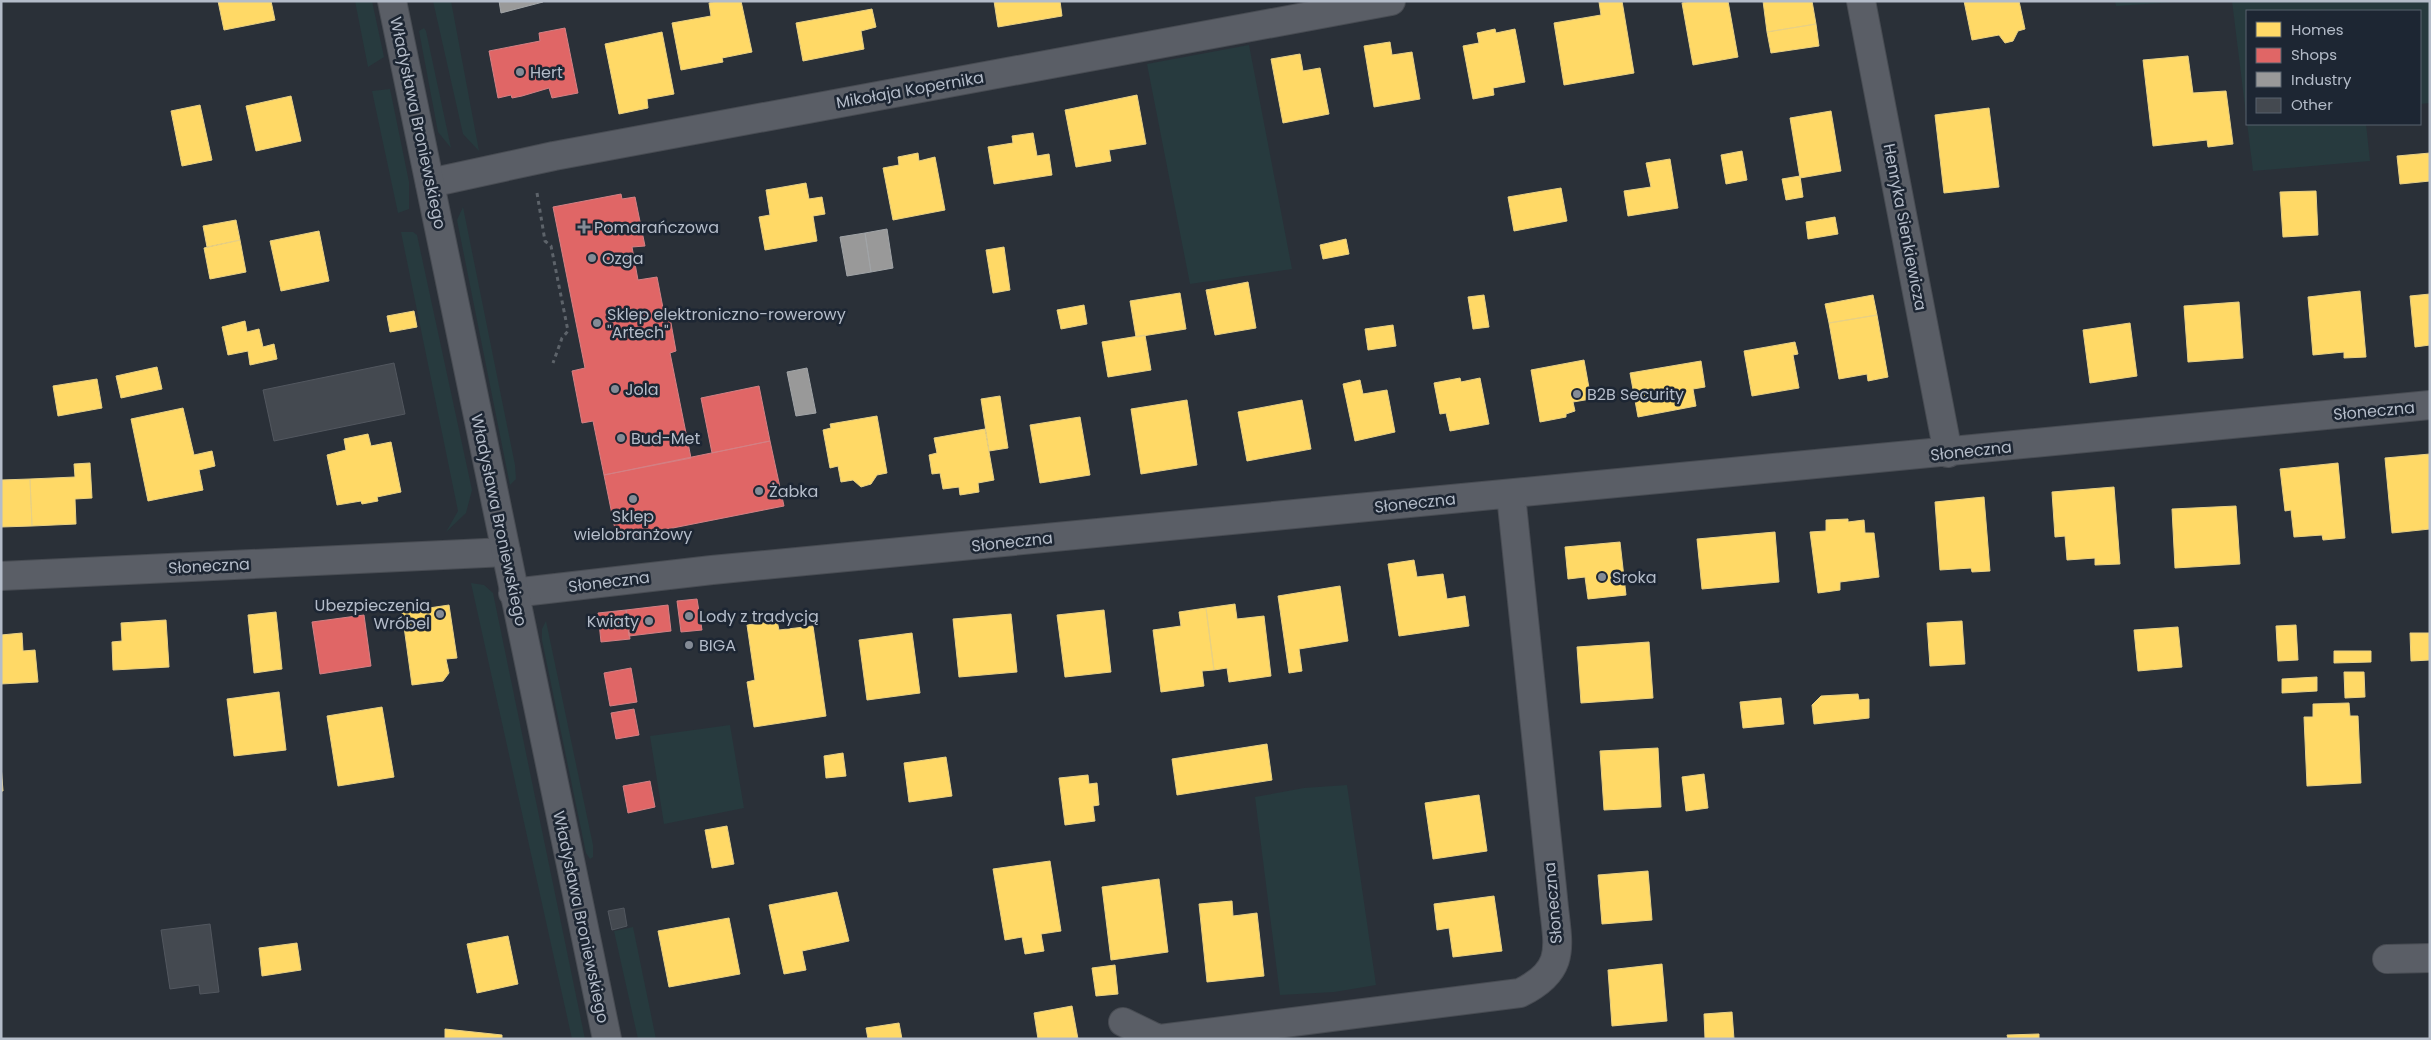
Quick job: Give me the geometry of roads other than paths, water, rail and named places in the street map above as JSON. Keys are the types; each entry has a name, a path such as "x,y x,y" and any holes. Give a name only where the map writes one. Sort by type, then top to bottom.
{"street":[{"name":"Władysława Broniewskiego","path":"392,1 606,1039"},
{"name":"Mikołaja Kopernika","path":"430,184 532,160 1391,1"},
{"name":"Henryka Sienkiewicza","path":"1861,1 1948,453"},
{"name":"Słoneczna","path":"514,593 721,570 2430,405"},
{"name":"Słoneczna","path":"1123,1022 1159,1039 1520,993 1540,983 1552,970 1558,952 1511,495"},
{"name":"Słoneczna","path":"1,576 506,552"},
{"path":"2387,959 2430,958"}],"place":[{"name":"Hert","path":"520,72"},
{"name":"Pomarańczowa","path":"584,227"},
{"name":"Ozga","path":"592,258"},
{"name":"Sklep elektroniczno-rowerowy \"Artech\"","path":"597,323"},
{"name":"Jola","path":"615,389"},
{"name":"B2B Security","path":"1577,394"},
{"name":"Bud-Met","path":"621,438"},
{"name":"Żabka","path":"759,491"},
{"name":"Sklep wielobranżowy","path":"633,499"},
{"name":"Sroka","path":"1602,577"},
{"name":"Ubezpieczenia Wróbel","path":"440,614"},
{"name":"Lody z tradycją","path":"689,616"},
{"name":"Kwiaty","path":"649,621"},
{"name":"BIGA","path":"689,645"}]}
